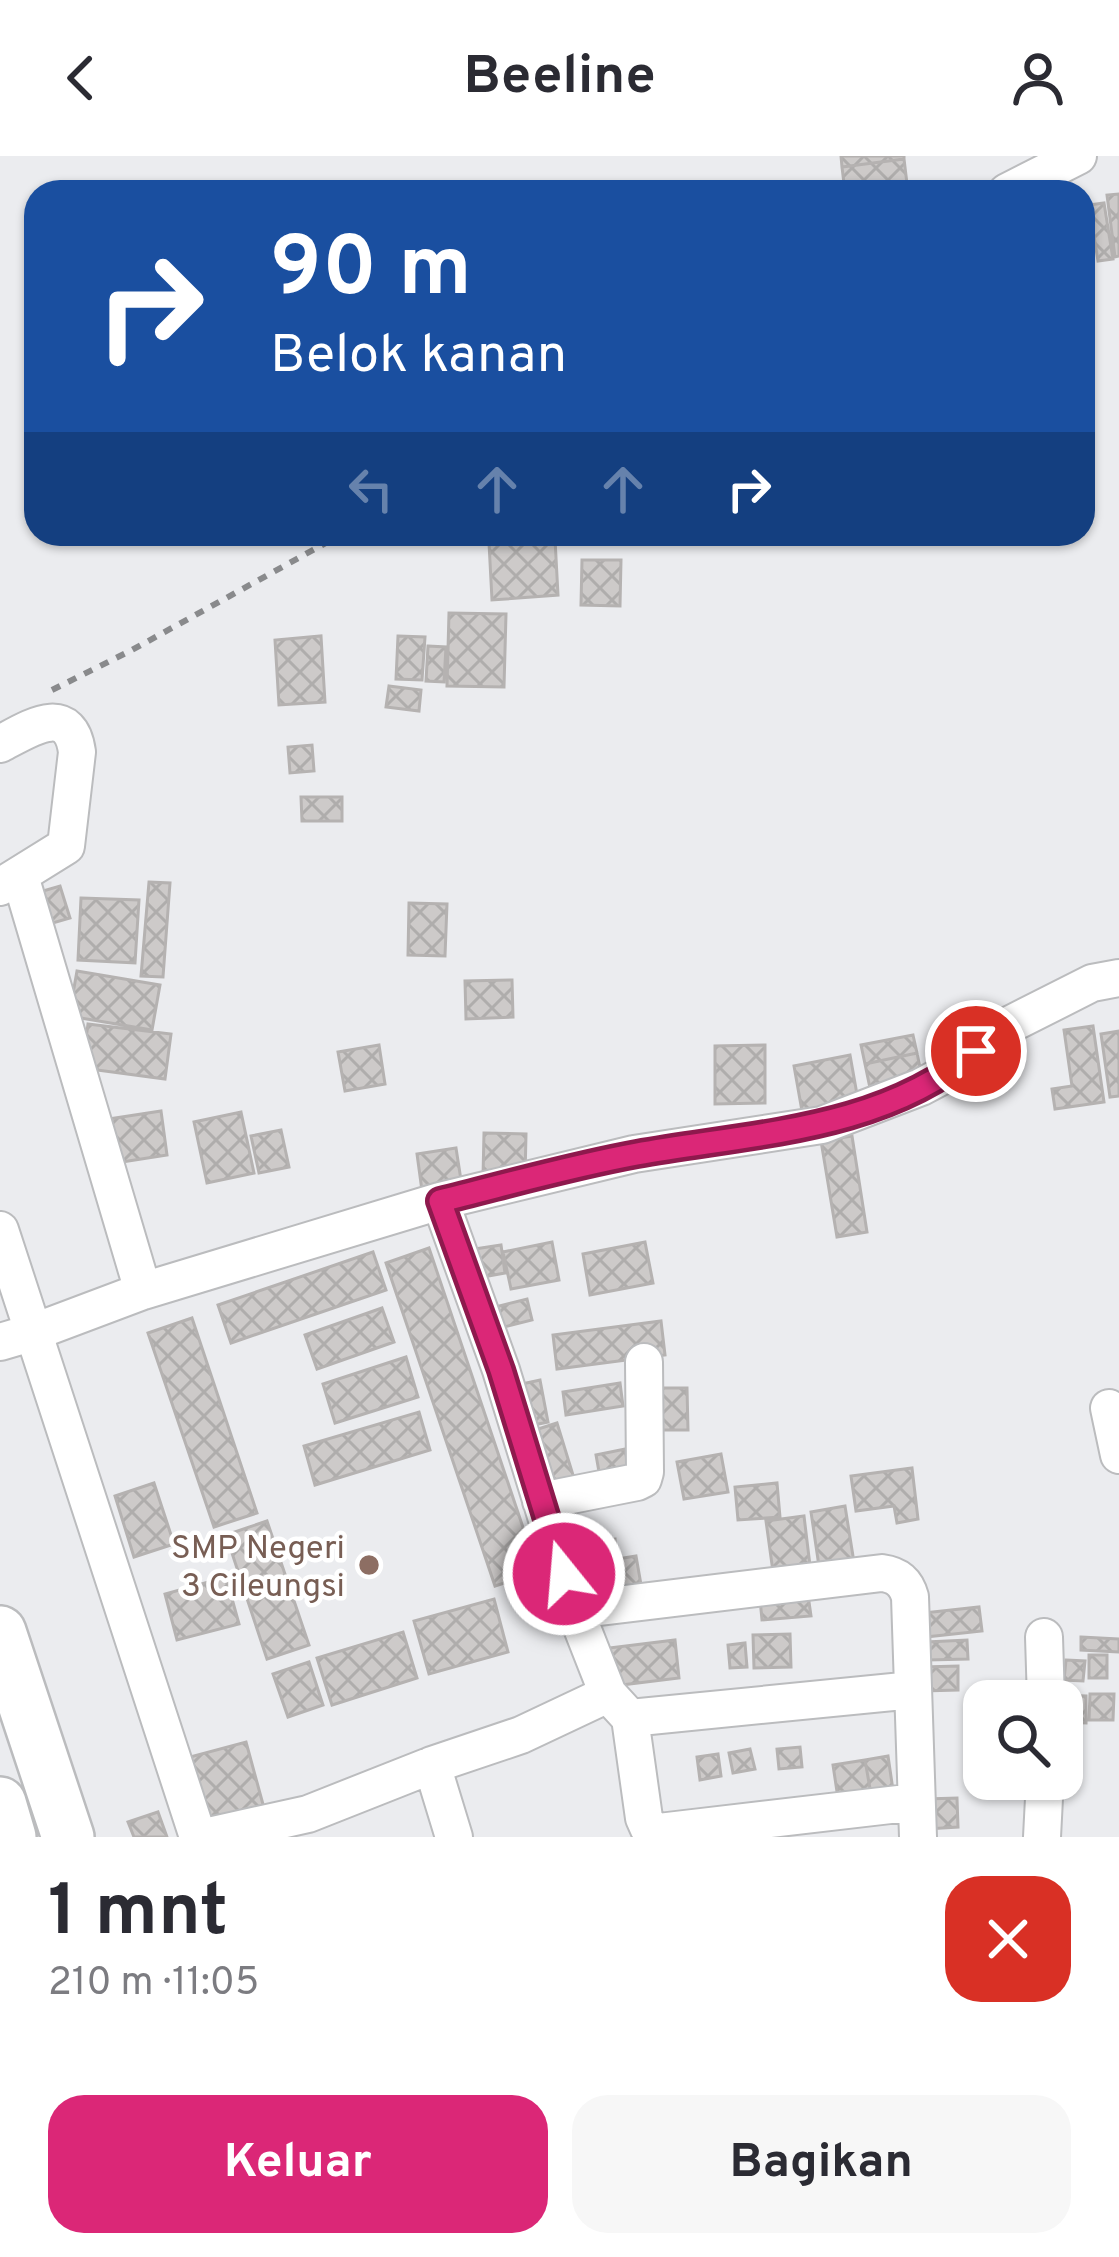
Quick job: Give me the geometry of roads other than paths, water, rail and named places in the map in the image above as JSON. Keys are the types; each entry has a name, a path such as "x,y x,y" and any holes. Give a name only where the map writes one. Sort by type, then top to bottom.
{"street":[{"path":"1030,180 1078,156"},
{"path":"0,744 46,722 59,723 76,742 68,842 10,882 143,1291"},
{"path":"17,1337 143,1291 440,1201 634,1154 843,1119 946,1074 996,1034 1092,983 1119,978"},
{"path":"440,1201 501,1370 575,1610 619,1706 648,1827 654,1831 917,1819 910,1597 903,1582 890,1574 575,1610"},
{"path":"0,1230 17,1337 201,1837 312,1825 432,1765 619,1706 913,1690"},
{"path":"541,1501 643,1479 644,1363"},
{"path":"1109,1408 1119,1455"},
{"path":"0,1632 68,1837"},
{"path":"1044,1637 1045,1680"},
{"path":"432,1765 454,1837"},
{"path":"1042,1837 1045,1800"},
{"path":"0,1802 10,1837"}],"place":[{"name":"SMP Negeri 3 Cileungsi","path":"369,1565"}]}
